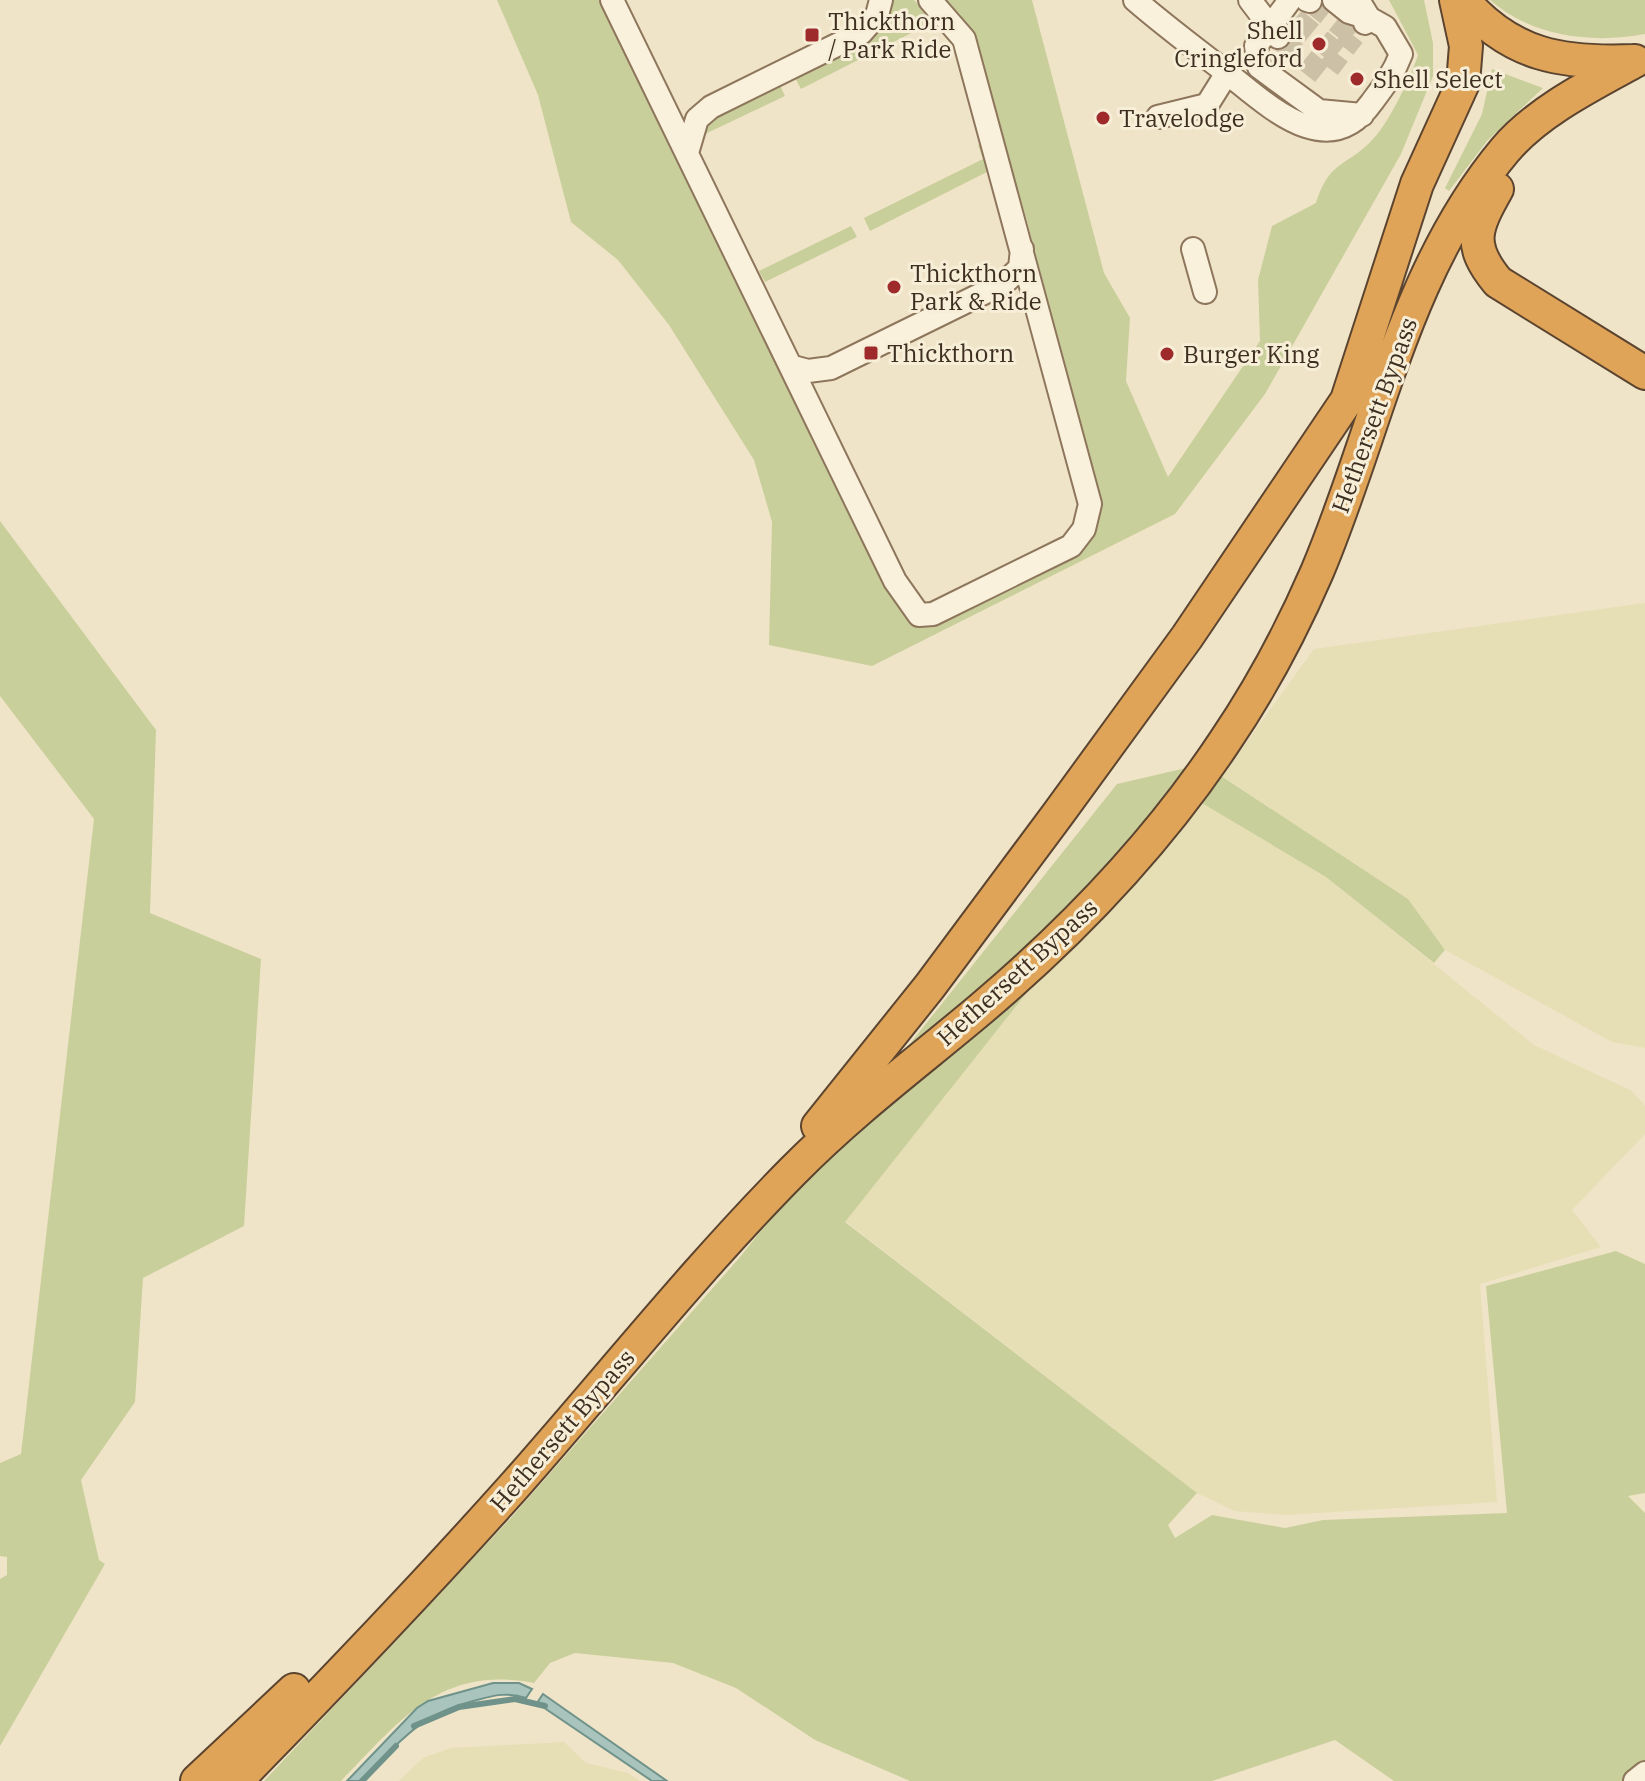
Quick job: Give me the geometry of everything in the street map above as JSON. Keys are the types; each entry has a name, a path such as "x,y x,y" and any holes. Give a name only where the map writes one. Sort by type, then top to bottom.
{"highway":[{"name":"Hethersett Bypass","path":"197,1781 275,1710 541,1427 681,1270 795,1154 930,986 1187,637 1347,400 1417,184 1463,83 1466,46 1456,0"},
{"path":"1463,0 1484,24 1518,46 1571,59 1640,60"},
{"name":"Hethersett Bypass","path":"236,1781 514,1487 719,1246 800,1164 878,1092 1045,952 1119,879 1183,802 1277,658 1318,569 1400,340 1454,223 1508,146 1577,96 1640,60"},
{"path":"1577,96 1500,185 1480,219 1475,238 1484,265 1498,282 1645,373"}],"street":[{"path":"612,0 651,99 687,153 895,581 919,615 933,614 1071,546 1084,529 1090,504 964,39 930,0"},
{"path":"687,153 697,119 711,107 861,33 877,15 881,0"},
{"path":"1135,0 1271,107 1306,128 1335,130 1351,126 1363,115 1394,72 1401,54 1385,27 1349,12 1334,0"},
{"path":"1250,0 1286,18"},
{"path":"1256,0 1286,18"},
{"path":"1286,18 1259,67 1319,111 1363,115"},
{"path":"1158,117 1207,105 1227,73"},
{"path":"793,367 808,371 831,368 978,297 1004,283 1020,268 1022,249"},
{"path":"1193,249 1205,292"},
{"path":"1635,1781 1645,1773"}],"shaded area":[{"path":"1645,603 1645,1048 1612,1042 1445,950 1408,899 1222,776 1314,649"},
{"path":"1185,793 1326,877 1534,1045 1632,1091 1645,1106 1645,1134 1572,1210 1601,1247 1480,1284 1497,1502 1285,1515 1235,1511 1197,1493 845,1221"},
{"path":"564,1742 586,1763 628,1773 640,1781 399,1781 423,1758 451,1748"}],"green space":[{"path":"497,0 601,0 897,602 905,612 1076,554 1096,487 1027,221 974,46 960,14 943,0 1032,0 1104,273 1130,318 1126,381 1168,477 1260,341 1258,280 1272,226 1316,203 1333,171 1363,149 1379,132 1405,87 1418,55 1389,0 1424,0 1433,43 1433,76 1401,154 1265,394 1175,514 872,666 769,645 772,522 754,460 669,325 618,260 571,222 538,95"},
{"path":"888,0 914,0 935,21 801,89 794,76"},
{"path":"1490,0 1645,0 1645,34 1604,38 1563,35 1524,22"},
{"path":"1492,69 1543,88 1487,141 1449,191 1445,188 1482,114"},
{"path":"779,83 785,96 703,135 707,118"},
{"path":"984,142 991,170 870,231 864,218 983,159 978,145"},
{"path":"851,226 857,237 765,282 759,271"},
{"path":"0,521 156,730 150,913 261,959 244,1226 143,1278 135,1402 81,1480 99,1560 105,1564 0,1746 0,1579 7,1575 7,1557 0,1556 0,1463 21,1454 94,819 0,696"},
{"path":"1203,764 1408,899 1445,950 1434,963 1326,877 1185,793 845,1222 1197,1493 1168,1525 1175,1538 1212,1515 1285,1528 1323,1520 1507,1513 1486,1286 1616,1251 1645,1264 1645,1493 1628,1496 1645,1513 1645,1773 1639,1781 1394,1781 1335,1740 1212,1781 910,1781 815,1740 736,1688 673,1663 575,1653 550,1663 534,1683 501,1680 472,1682 447,1690 403,1719 341,1781 264,1781 509,1520 740,1257 1117,784"}],"water":[{"path":"493,1683 519,1683 532,1689 526,1698 495,1696 440,1713 400,1741 360,1781 347,1781 417,1708 428,1701"},
{"path":"543,1694 667,1781 652,1781 537,1703"}],"waterway":[{"path":"414,1726 459,1707 515,1699 545,1706"},
{"path":"362,1781 396,1746"}],"tunnel":[{"path":"1310,1 1354,36 1360,28"},
{"path":"1295,19 1339,55 1354,36"},
{"path":"1279,39 1324,75 1339,55"}],"place":[{"name":"Thickthorn / Park Ride","path":"812,35"},
{"name":"Shell Cringleford","path":"1319,44"},
{"name":"Shell Select","path":"1357,79"},
{"name":"Travelodge","path":"1103,118"},
{"name":"Thickthorn Park & Ride","path":"894,287"},
{"name":"Thickthorn","path":"871,353"},
{"name":"Burger King","path":"1167,354"}]}
